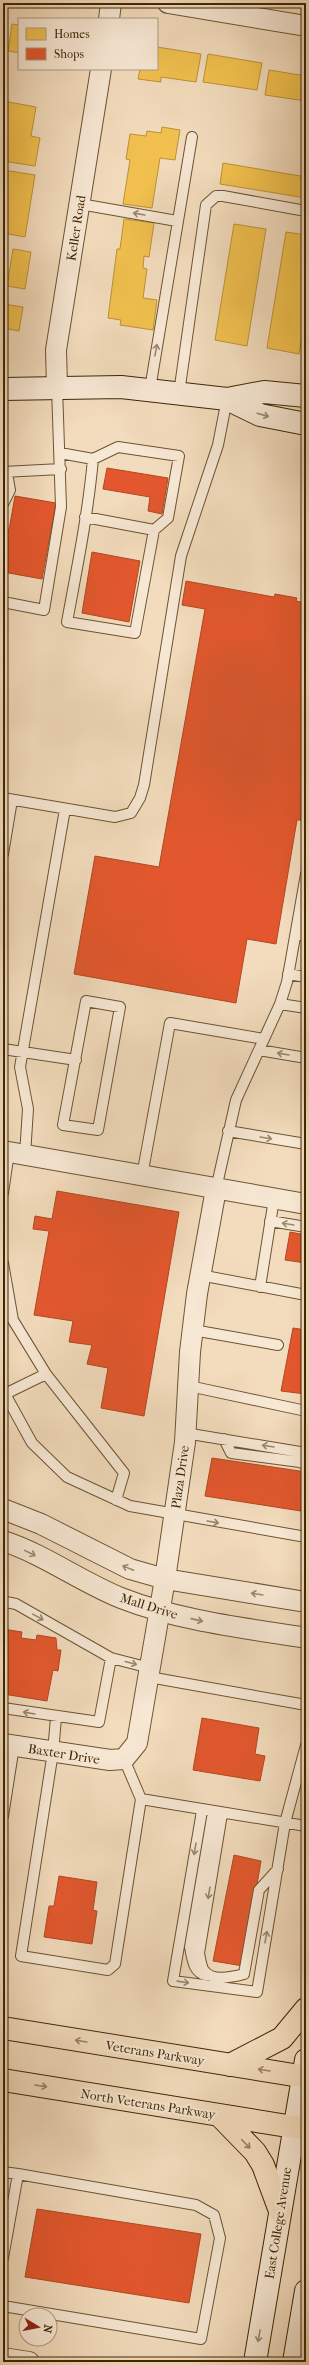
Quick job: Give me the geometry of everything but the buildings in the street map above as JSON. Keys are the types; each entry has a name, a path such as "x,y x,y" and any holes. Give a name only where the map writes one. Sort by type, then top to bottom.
{"highway":[{"path":"230,2064 282,2038 306,2009"},
{"name":"Veterans Parkway","path":"3,2028 230,2064 305,2071"},
{"name":"North Veterans Parkway","path":"3,2080 300,2128"},
{"path":"220,2115 254,2152 263,2165 280,2211"}],"main road":[{"path":"3,389 121,387 150,389 227,399 264,392 306,396"},
{"path":"227,399 260,415 306,424"},
{"name":"East College Avenue","path":"255,2362 280,2211 300,2128 305,2071"},
{"path":"294,2362 306,2291"}],"street":[{"path":"109,18 111,3"},
{"path":"168,3 306,26"},
{"name":"Keller Road","path":"57,387 56,350 101,70"},
{"path":"12,1153 306,1204"},
{"name":"Plaza Drive","path":"124,1759 137,1743 160,1611 185,1433 193,1330 200,1275 216,1189"},
{"path":"3,1509 40,1524 130,1569 165,1579 306,1602"},
{"name":"Mall Drive","path":"3,1541 98,1588 160,1611 202,1621 306,1638"},
{"name":"Baxter Drive","path":"9,1745 110,1760 124,1759"},
{"path":"3,2358 29,2362"}],"lane":[{"path":"150,389 192,137"},
{"path":"179,393 206,204 216,196 223,196 306,211"},
{"path":"80,204 177,221"},
{"path":"3,602 44,610 62,507 57,387"},
{"path":"3,854 8,799 115,817 124,816 131,813 140,798 150,750 181,556 218,445 227,399"},
{"path":"60,453 93,459 118,447 178,456 168,518 154,530 135,633 67,622 85,517 93,459"},
{"path":"3,504 10,490 5,472 61,469"},
{"path":"85,517 154,530"},
{"path":"3,1193 12,1153 28,1110 20,1067 65,809"},
{"path":"216,1189 236,1100 280,1004 301,935 306,874"},
{"path":"288,974 306,977"},
{"path":"86,1001 120,1007 98,1130 63,1125 76,1060 86,1001"},
{"path":"280,1004 306,1008"},
{"path":"142,1176 170,1023 264,1039"},
{"path":"3,1049 76,1060"},
{"path":"259,1050 306,1058"},
{"path":"228,1131 306,1144"},
{"path":"260,1287 274,1199"},
{"path":"270,1221 306,1227"},
{"path":"3,1263 13,1320 46,1374 124,1473 116,1500"},
{"path":"200,1275 306,1295"},
{"path":"193,1330 278,1345"},
{"path":"46,1374 4,1395 32,1443 67,1477 130,1506 174,1515 306,1537"},
{"path":"189,1386 306,1411"},
{"path":"185,1433 306,1453"},
{"path":"224,1439 230,1453 300,1462 306,1465"},
{"path":"3,1604 6,1602 16,1604 112,1658 150,1672 306,1705"},
{"path":"3,1708 56,1718 99,1722 112,1658"},
{"path":"56,1718 53,1752 21,1956 108,1970 115,1964 141,1799 124,1759"},
{"path":"3,1816 9,1745"},
{"path":"202,1811 173,1981 257,1992 285,1823 306,1745"},
{"path":"141,1799 202,1811 306,1826"},
{"path":"218,1813 199,1954 203,1970 212,1976 231,1978 244,1974 259,1890 278,1869"},
{"path":"3,2172 196,2205 214,2215 220,2238 201,2339 3,2306"},
{"path":"3,2258 18,2174"}]}
